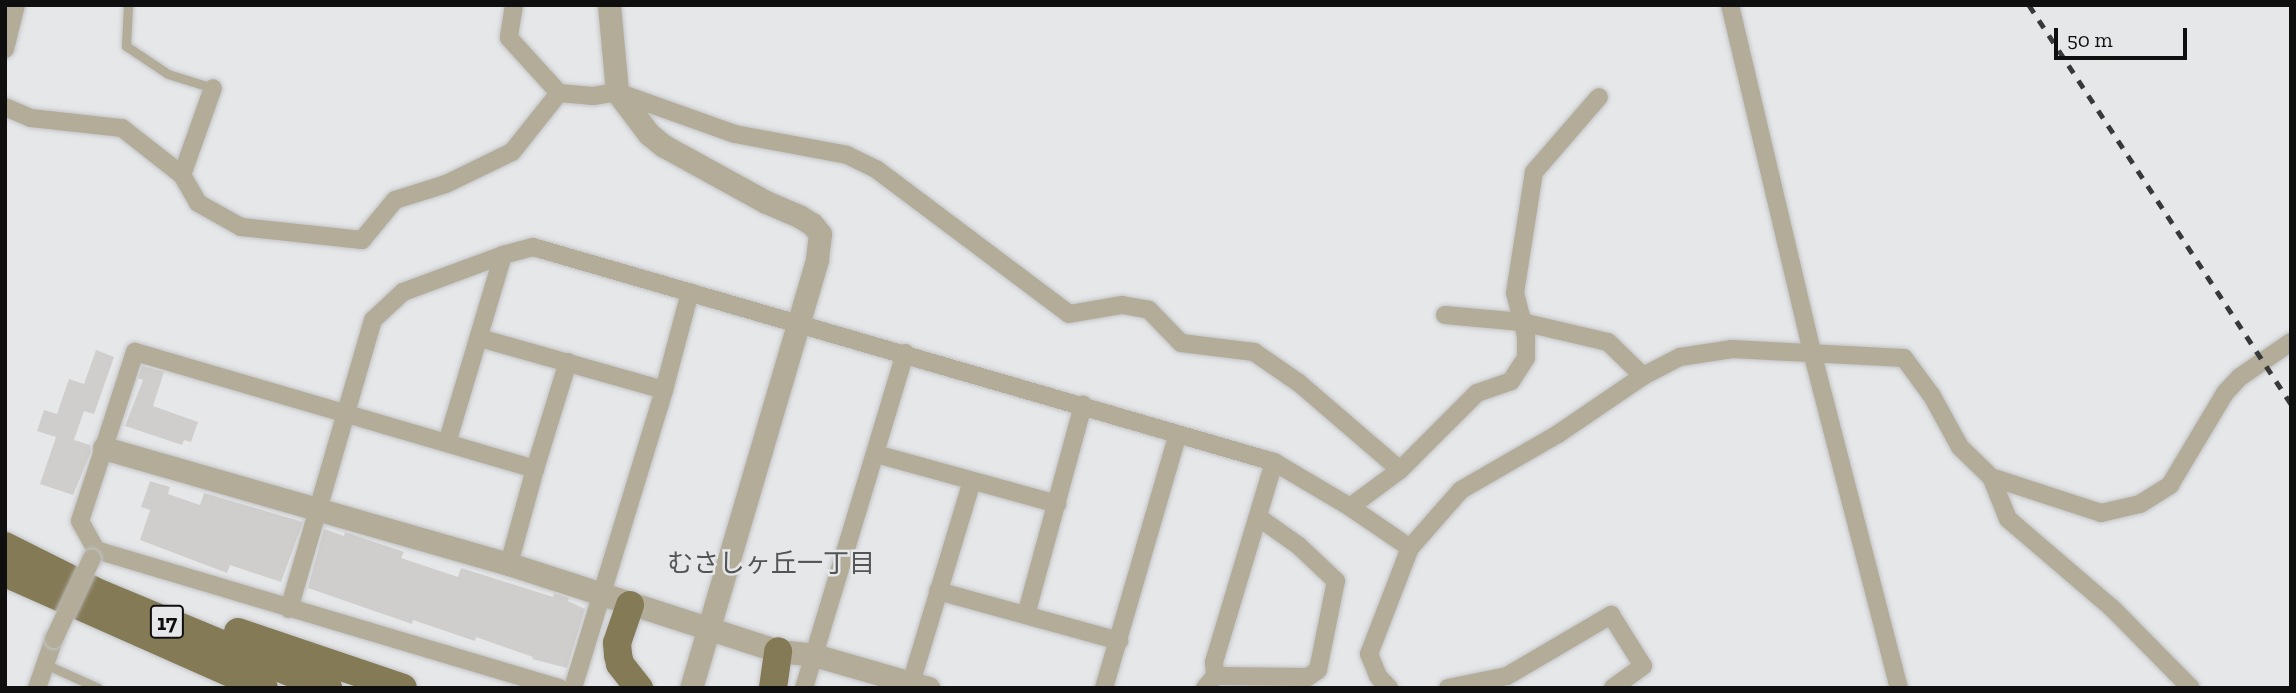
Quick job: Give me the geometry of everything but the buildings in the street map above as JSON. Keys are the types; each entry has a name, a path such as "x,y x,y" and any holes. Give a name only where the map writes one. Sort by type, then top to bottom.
{"main road":[{"name":"17","path":"8,561 127,604 328,688"},
{"name":"17","path":"8,561 97,617 264,688"},
{"path":"127,604 197,618 403,688"},
{"path":"631,605 617,643 618,655 620,664 639,688"},
{"path":"97,617 141,651 214,688"},
{"path":"773,688 778,651"}],"street":[{"path":"5,49 16,5"},
{"path":"514,5 509,38 559,93 593,96 617,92 735,134 847,155 876,169 1069,314 1122,305 1149,310 1181,343 1254,352 1299,383 1400,470"},
{"path":"610,5 617,92 649,134 664,146 812,224 820,234 821,245 691,688"},
{"path":"1730,5 1812,352 1899,688"},
{"path":"182,175 213,88"},
{"path":"5,107 31,118 122,128 182,175 198,203 241,227 362,240 395,200 446,184 512,152 559,93"},
{"path":"1350,507 1400,470 1477,393 1511,381 1526,359 1527,336 1515,293 1534,172 1599,97"},
{"path":"289,609 373,320 403,292 503,255 533,247 1274,462 1350,507 1410,548"},
{"path":"447,443 503,255"},
{"path":"573,688 664,390 691,292"},
{"path":"1445,315 1522,322 1608,342 1643,376"},
{"path":"480,338 664,390"},
{"path":"1991,477 2101,513 2140,504 2170,485 2225,393 2240,377 2291,342"},
{"path":"1389,688 1378,676 1369,654 1410,548 1461,490 1558,434 1643,376 1680,358 1732,349 1904,358 1932,396 1960,447 1991,477 2008,519 2112,608 2191,688"},
{"path":"37,688 54,639 94,554 80,521 135,352 535,469"},
{"path":"804,688 905,353"},
{"path":"509,564 568,362"},
{"path":"1026,615 1083,405"},
{"path":"1104,688 1177,436"},
{"path":"104,448 509,564 778,651 814,655 919,685 938,590 971,481"},
{"path":"876,454 1057,504"},
{"path":"1258,517 1299,546 1336,581 1318,670 1308,677 1210,682 1214,662 1274,462"},
{"path":"94,554 559,688"},
{"path":"938,590 1119,641"},
{"path":"1448,688 1507,676 1611,615 1643,666 1613,688"}],"lane":[{"path":"128,5 126,46 168,74 213,88"},
{"path":"45,664 98,688"}],"railway":[{"path":"2029,5 2291,404"}],"district":[{"name":"むさしヶ丘一丁目","path":"771,564"}]}
